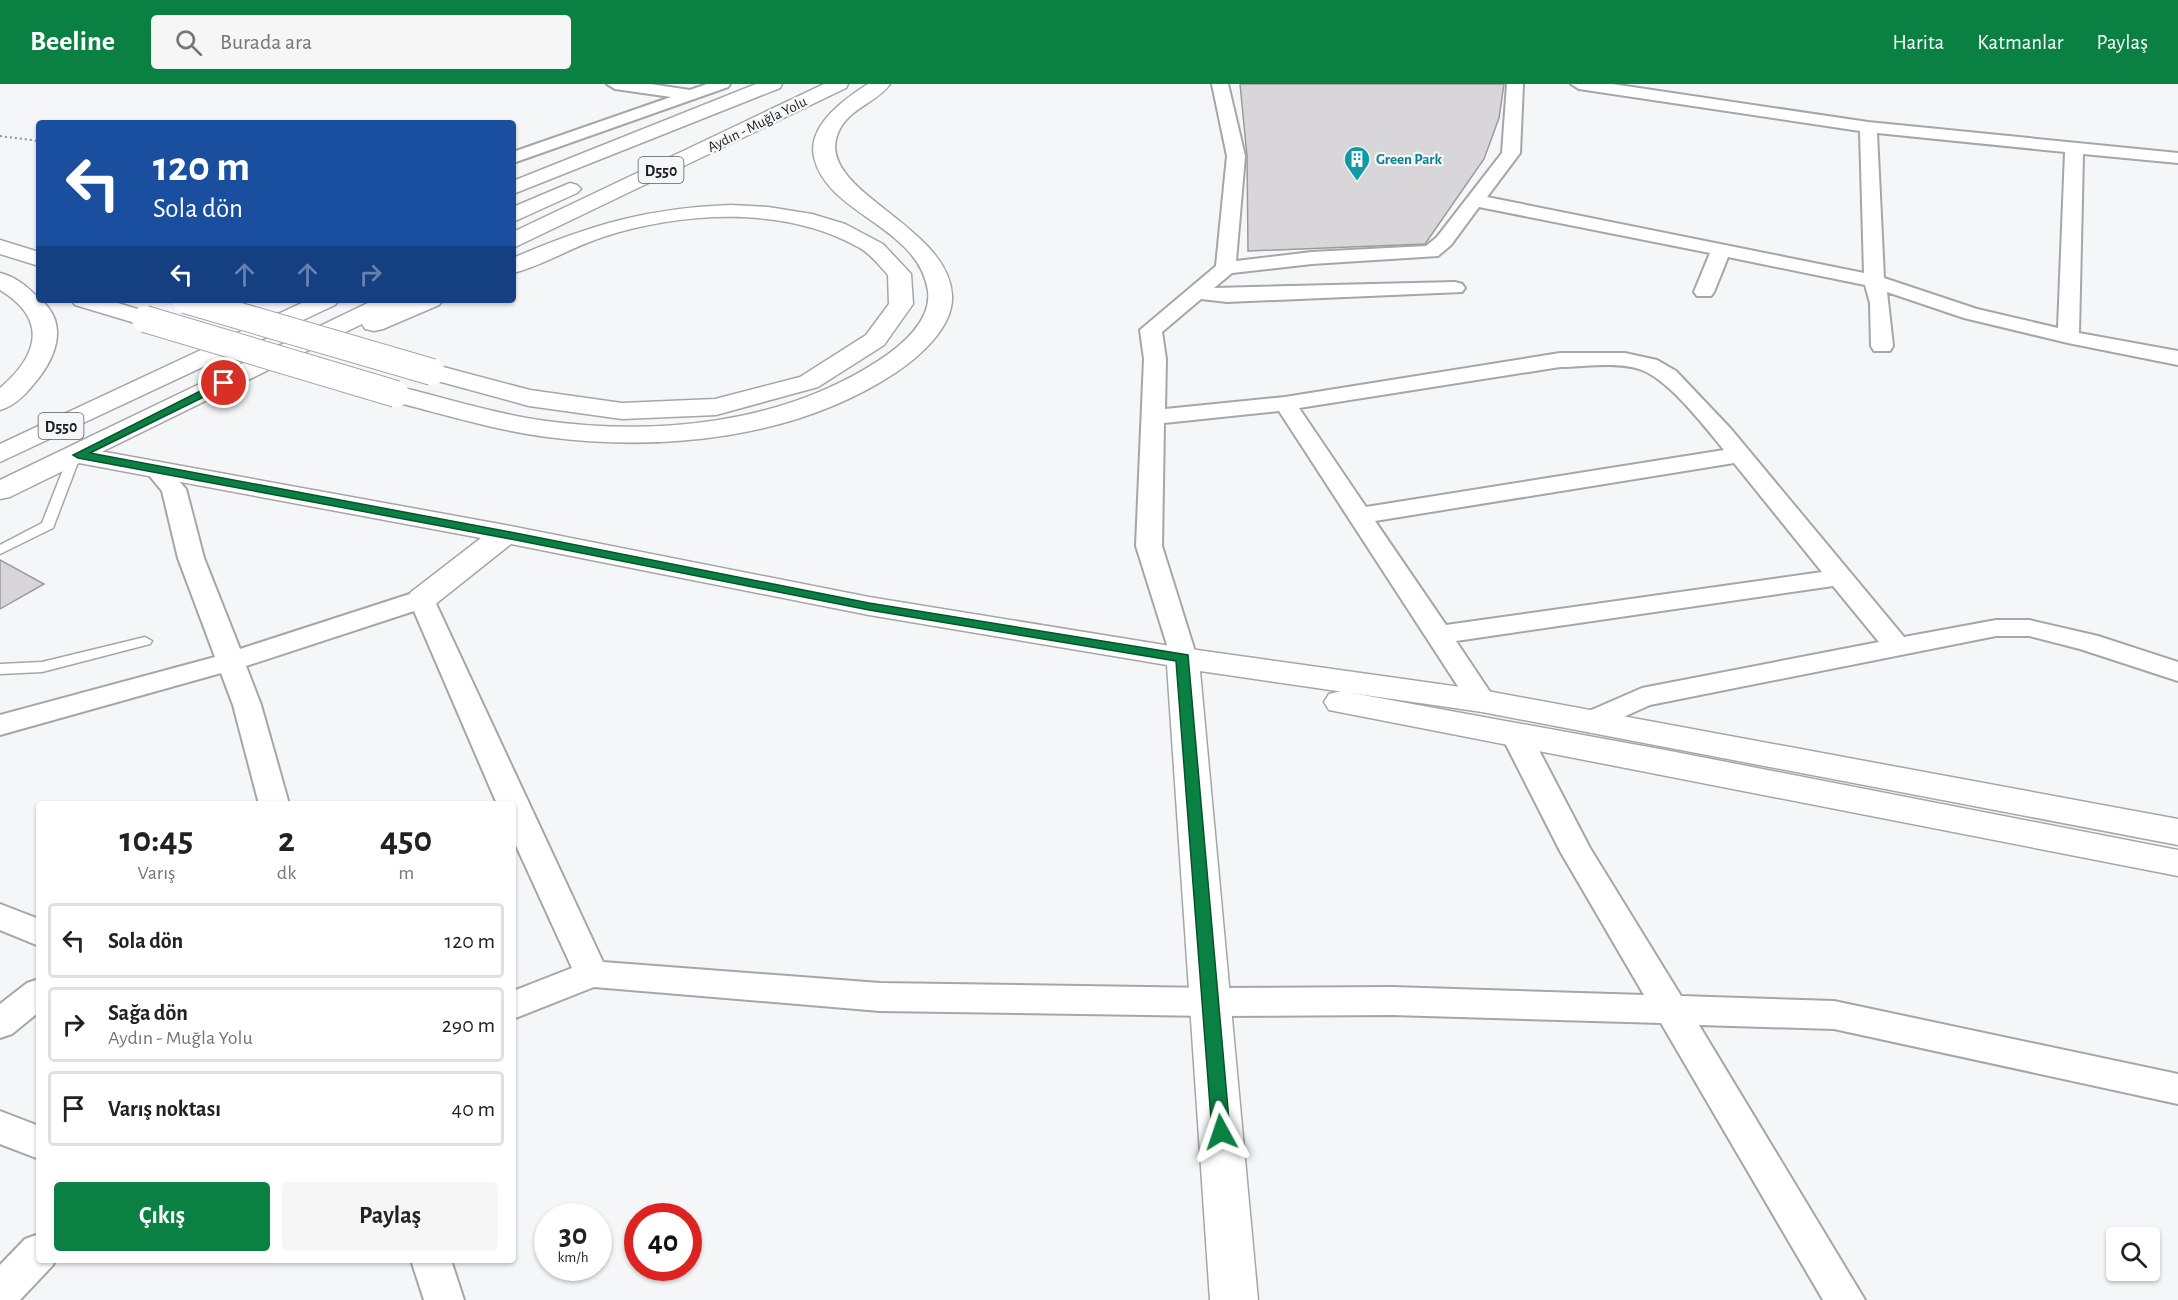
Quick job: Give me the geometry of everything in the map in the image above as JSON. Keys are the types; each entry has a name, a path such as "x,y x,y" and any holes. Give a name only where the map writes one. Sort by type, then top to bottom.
{"main road":[{"path":"516,187 773,84"},
{"name":"Aydın - Muğla Yolu","path":"516,214 788,84"},
{"name":"Aydın - Muğla Yolu","path":"516,240 839,84"},
{"path":"93,303 396,394 545,429 610,435 678,433 747,424 820,402 879,373 919,341 935,316 940,294 928,257 909,237 854,195 834,174 824,156 826,139 844,111 881,84"},
{"path":"195,303 529,398 622,411 716,407 809,382 875,340 901,304 899,274 868,243 837,228 798,218 754,213 696,213 643,220 595,232 516,265"},
{"path":"0,245 36,251"},
{"path":"0,245 36,258"},
{"path":"0,274 36,285"},
{"path":"0,280 25,296 42,313 47,338 38,361 14,391 0,402"},
{"name":"D550","path":"0,454 321,303"},
{"name":"D550","path":"0,491 387,303"},
{"path":"83,452 212,398 424,303"},
{"path":"83,452 156,469 505,534 869,606 1183,658 1482,701 2178,832"},
{"path":"422,599 505,534"},
{"path":"1183,658 1348,704 2178,863"},
{"path":"1183,658 1234,1300"}],"street":[{"path":"615,84 691,95"},
{"path":"516,157 722,84"},
{"path":"1220,84 1236,156 1226,268"},
{"path":"1183,658 1149,546 1155,358 1151,330 1226,268 1312,258 1431,252 1444,241 1511,153 1515,84"},
{"path":"1579,84 1868,127 2178,158"},
{"path":"1868,127 1874,281 1880,303 1882,346"},
{"path":"2145,154 2144,148 2147,146 2178,142"},
{"path":"2068,337 2074,147"},
{"path":"1474,201 1532,210 1874,281 1971,314 2068,337 2178,358"},
{"path":"1704,292 1721,250"},
{"path":"1197,292 1227,296 1455,288"},
{"path":"1153,417 1285,404 1560,360 1625,360 1649,365 1668,376 1740,455 1898,648"},
{"path":"1285,404 1482,701"},
{"path":"1359,516 1740,455"},
{"path":"156,469 174,489 191,558 247,705 273,801"},
{"path":"1438,635 1840,577"},
{"path":"0,725 96,701 230,662 422,599 511,801"},
{"path":"1590,722 1642,696 1996,628 2029,628 2088,642 2178,672"},
{"path":"1516,735 1576,851 1845,1300"},
{"path":"516,811 592,974"},
{"path":"0,916 36,932"},
{"path":"516,1004 592,974 880,997 1210,1002 1392,1001 1834,1014 2178,1089"},
{"path":"0,1024 36,995"},
{"path":"0,1127 36,1142"},
{"path":"0,1293 36,1255"},
{"path":"432,1263 444,1300"}],"lane":[{"path":"0,550 48,525 83,452"},
{"path":"0,669 42,667 145,641"}],"path":[{"path":"0,136 36,141"}],"building":[{"name":"Green Park","path":"1240,84 1504,84 1499,118 1484,159 1425,244 1248,251 1247,156"},
{"path":"0,560 44,584 0,609"}],"place":[{"name":"Green Park","path":"1357,182"}],"route":[{"path":"224,383 78,455 505,534 869,606 1183,658 1221,1132"}]}
